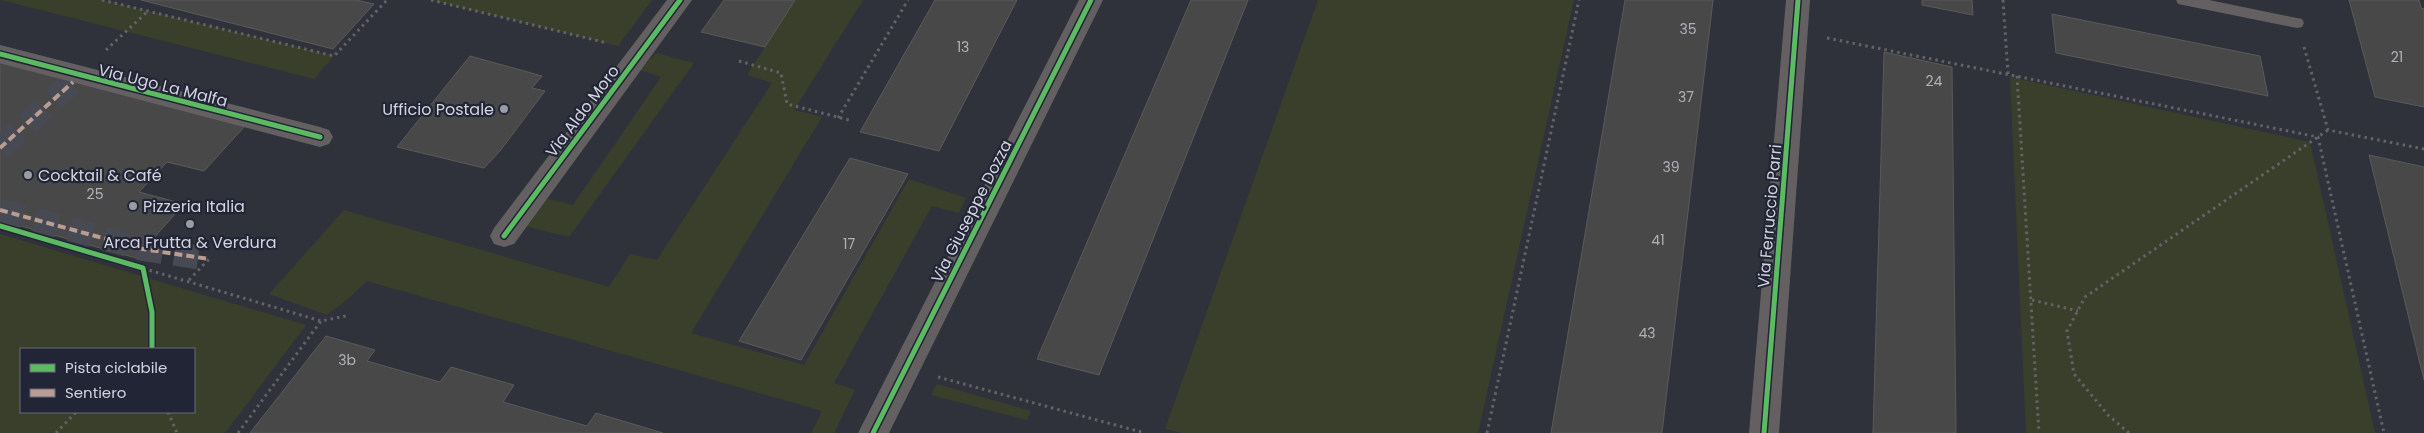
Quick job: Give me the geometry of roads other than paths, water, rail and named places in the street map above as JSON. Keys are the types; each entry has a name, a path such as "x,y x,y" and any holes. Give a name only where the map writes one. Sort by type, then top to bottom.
{"street":[{"name":"Via Aldo Moro","path":"504,236 680,0"},
{"name":"Via Giuseppe Dozza","path":"873,433 1091,0"},
{"name":"Via Ferruccio Parri","path":"1764,433 1798,0"},
{"name":"Via Ugo La Malfa","path":"0,54 320,137"}],"lane":[{"path":"2183,0 2297,23"}],"tunnel":[{"path":"0,148 73,82"},
{"path":"0,210 143,249 209,259"}],"place":[{"name":"Ufficio Postale","path":"504,109"},
{"name":"Cocktail & Café","path":"28,175"},
{"name":"Pizzeria Italia","path":"133,206"},
{"name":"Arca Frutta & Verdura","path":"190,224"}]}
